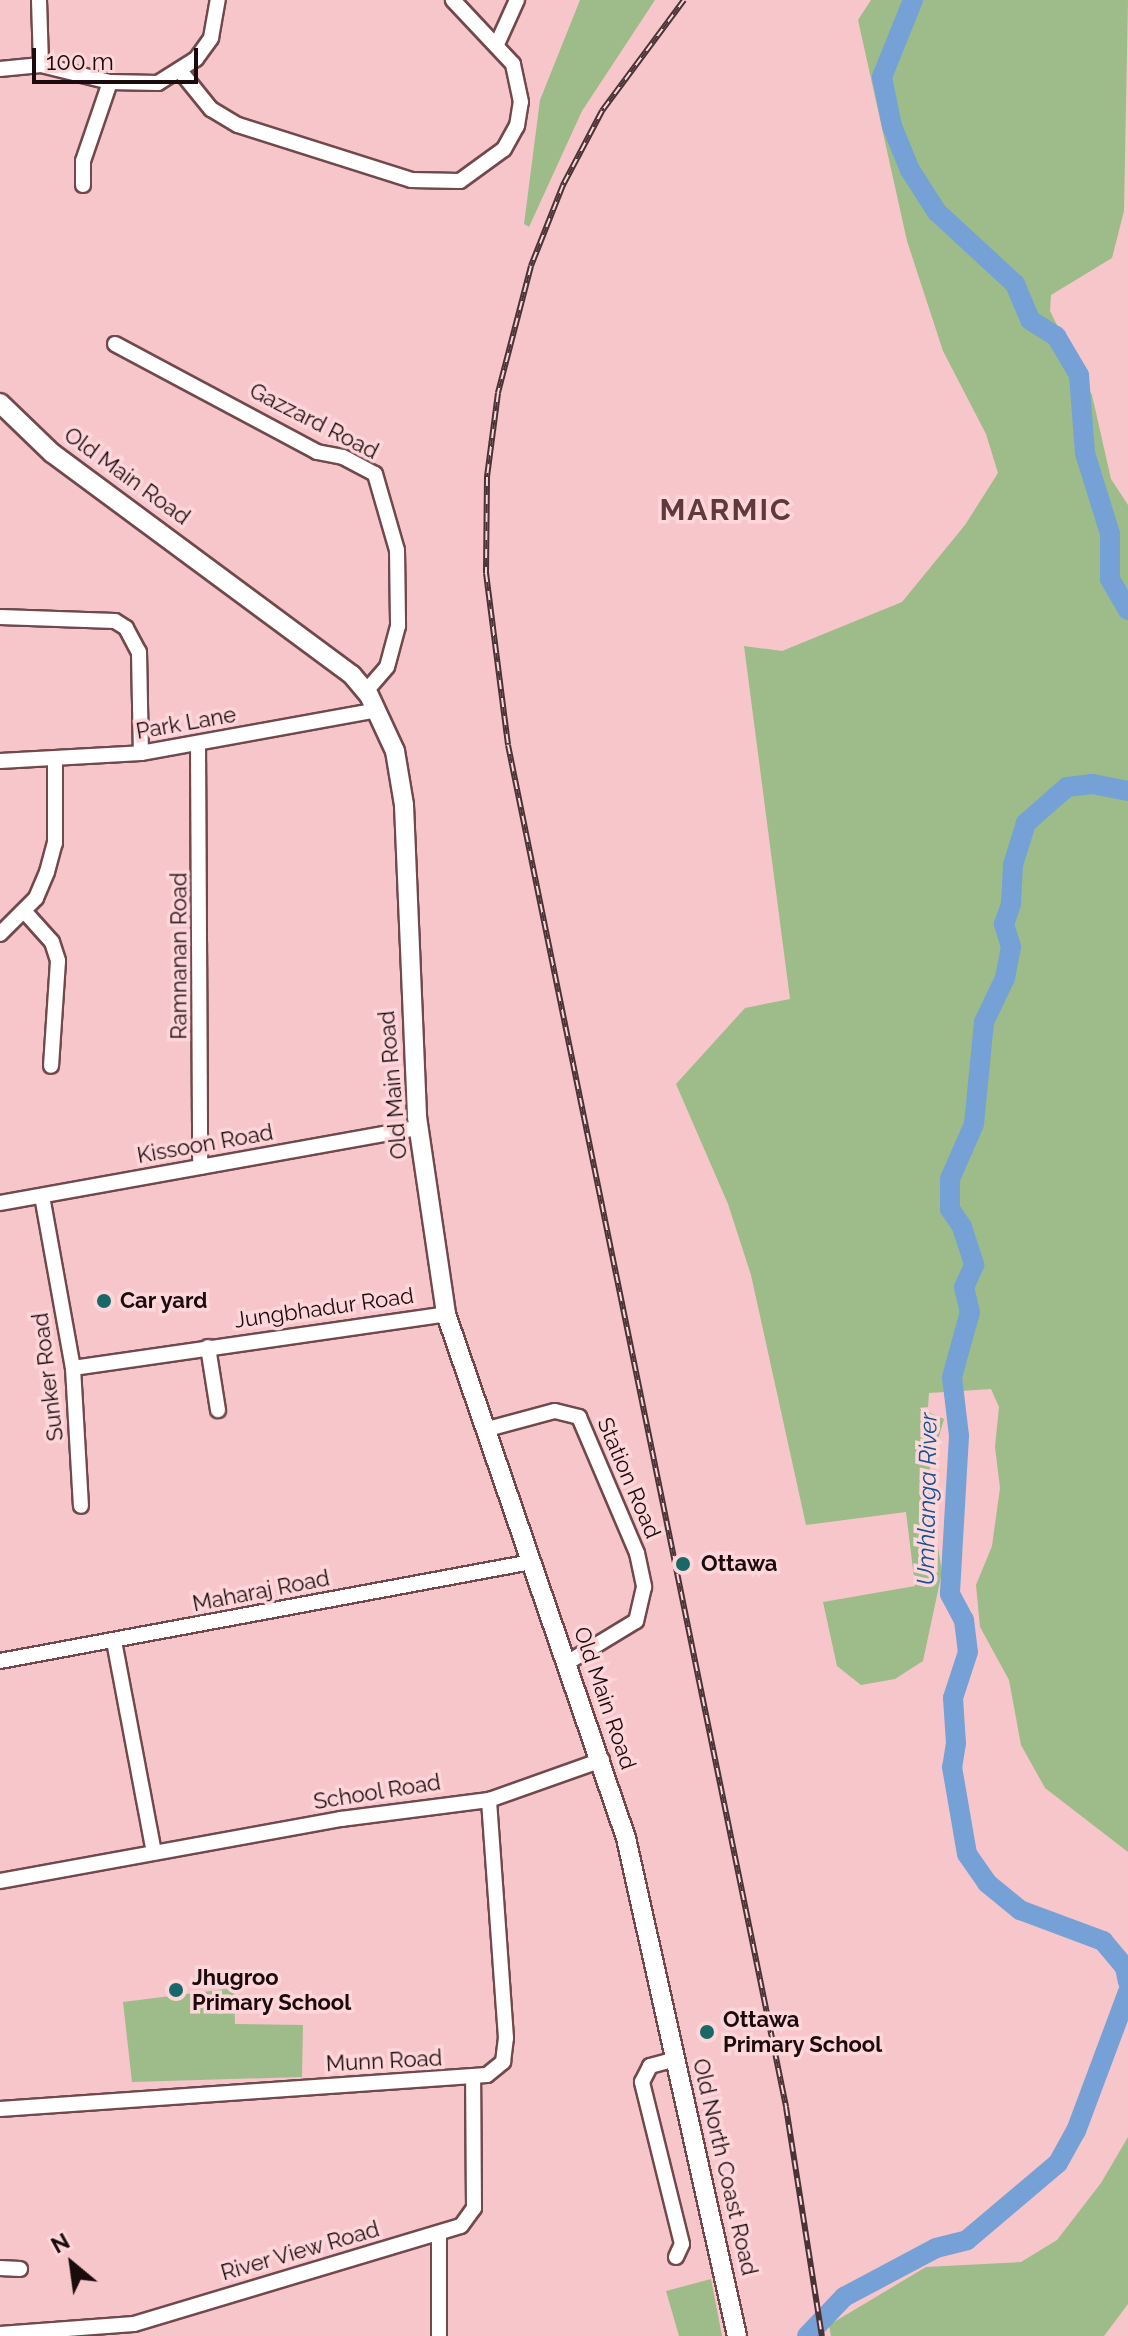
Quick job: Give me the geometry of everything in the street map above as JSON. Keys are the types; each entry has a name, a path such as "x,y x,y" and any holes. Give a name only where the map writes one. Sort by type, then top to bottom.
{"street":[{"path":"39,0 41,65"},
{"path":"0,69 41,65 110,82 158,83 181,72 211,38 218,0"},
{"path":"181,72 211,109 238,125 439,184 480,170 504,149 517,126 520,87 498,42 453,0"},
{"path":"498,42 517,0"},
{"path":"83,185 87,149 110,82"},
{"name":"Gazzard Road","path":"115,344 317,452 343,457 375,474 397,550 398,626 387,667 366,691"},
{"name":"Old Main Road","path":"0,403 52,453 225,577 366,691 395,751 404,805 418,1128 446,1314 567,1663 595,1762 608,1779 644,1914"},
{"path":"0,617 115,621 126,628 139,652 141,753"},
{"name":"Park Lane","path":"0,761 55,762 141,753 377,710"},
{"name":"Ramnanan Road","path":"198,744 200,1167"},
{"path":"0,934 36,898 55,843 55,762"},
{"path":"25,912 56,950 58,1014 51,1066"},
{"name":"Kissoon Road","path":"0,1203 418,1128"},
{"name":"Sunker Road","path":"42,1196 73,1368 81,1506"},
{"name":"Jungbhadur Road","path":"73,1368 446,1314"},
{"name":"Jungbhadur Road","path":"208,1347 218,1410"},
{"name":"Station Road","path":"484,1430 555,1411 579,1417 637,1553 644,1587 636,1621 567,1663"},
{"name":"Maharaj Road","path":"0,1661 531,1562"},
{"path":"114,1641 154,1852"},
{"name":"School Road","path":"0,1881 341,1819 489,1800 595,1762"},
{"name":"Munn Road","path":"0,2109 473,2078 497,2068 505,2053 489,1800"},
{"name":"Old North Coast Road","path":"644,1914 737,2336"},
{"path":"676,2059 650,2066 642,2082 682,2244 676,2257"},
{"name":"River View Road","path":"0,2334 134,2324 461,2226 474,2208 473,2078"},
{"path":"439,2234 439,2336"},
{"path":"0,2268 20,2269"}],"green space":[{"path":"580,0 655,0 582,111 529,227 524,224 540,100"},
{"path":"871,0 1128,0 1124,211 1112,258 1051,295 1050,311 1092,395 1111,479 1128,505 1128,1852 1045,1788 1021,1745 1009,1680 980,1627 976,1585 992,1546 1000,1488 995,1447 999,1407 991,1389 929,1393 928,1407 919,1408 944,1419 927,1478 942,1572 923,1661 895,1679 861,1685 837,1666 823,1602 915,1586 906,1512 806,1525 751,1275 728,1204 676,1084 745,1008 790,999 744,646 782,651 902,602 965,525 998,473 986,434 943,351 907,241 858,20"},
{"path":"234,1988 235,2024 303,2025 302,2077 132,2082 123,2002"},
{"path":"1128,2137 1128,2304 1104,2336 831,2336 829,2325 926,2267 1021,2262 1057,2240 1101,2183"},
{"path":"711,2279 722,2336 679,2336 666,2291"}],"waterway":[{"name":"Umhlanga River","path":"913,0 882,77 892,126 910,170 937,212 1015,284 1030,320 1056,336 1079,375 1085,453 1110,534 1110,579 1128,610"},
{"name":"Umhlanga River","path":"1128,791 1092,784 1067,787 1026,823 1013,865 1011,904 1004,924 1011,947 1005,978 984,1022 974,1124 950,1179 950,1209 962,1227 974,1265 964,1287 970,1312 952,1377 959,1436 950,1594 964,1620 968,1652 953,1698 956,1743 952,1767 967,1854 987,1883 1020,1910 1103,1941 1125,1967 1128,1982"},
{"name":"Umhlanga River","path":"807,2336 844,2297 936,2248 967,2240 1058,2163 1076,2131 1128,1992"}],"railway":[{"path":"684,0 602,111 563,185 531,266 498,393 487,477 486,573 508,745 786,2107 822,2336"}],"place":[{"name":"Car yard","path":"104,1301"},
{"name":"Ottawa","path":"683,1564"},
{"name":"Jhugroo Primary School","path":"176,1990"},
{"name":"Ottawa Primary School","path":"707,2032"}],"district":[{"name":"MARMIC","path":"726,510"}]}
